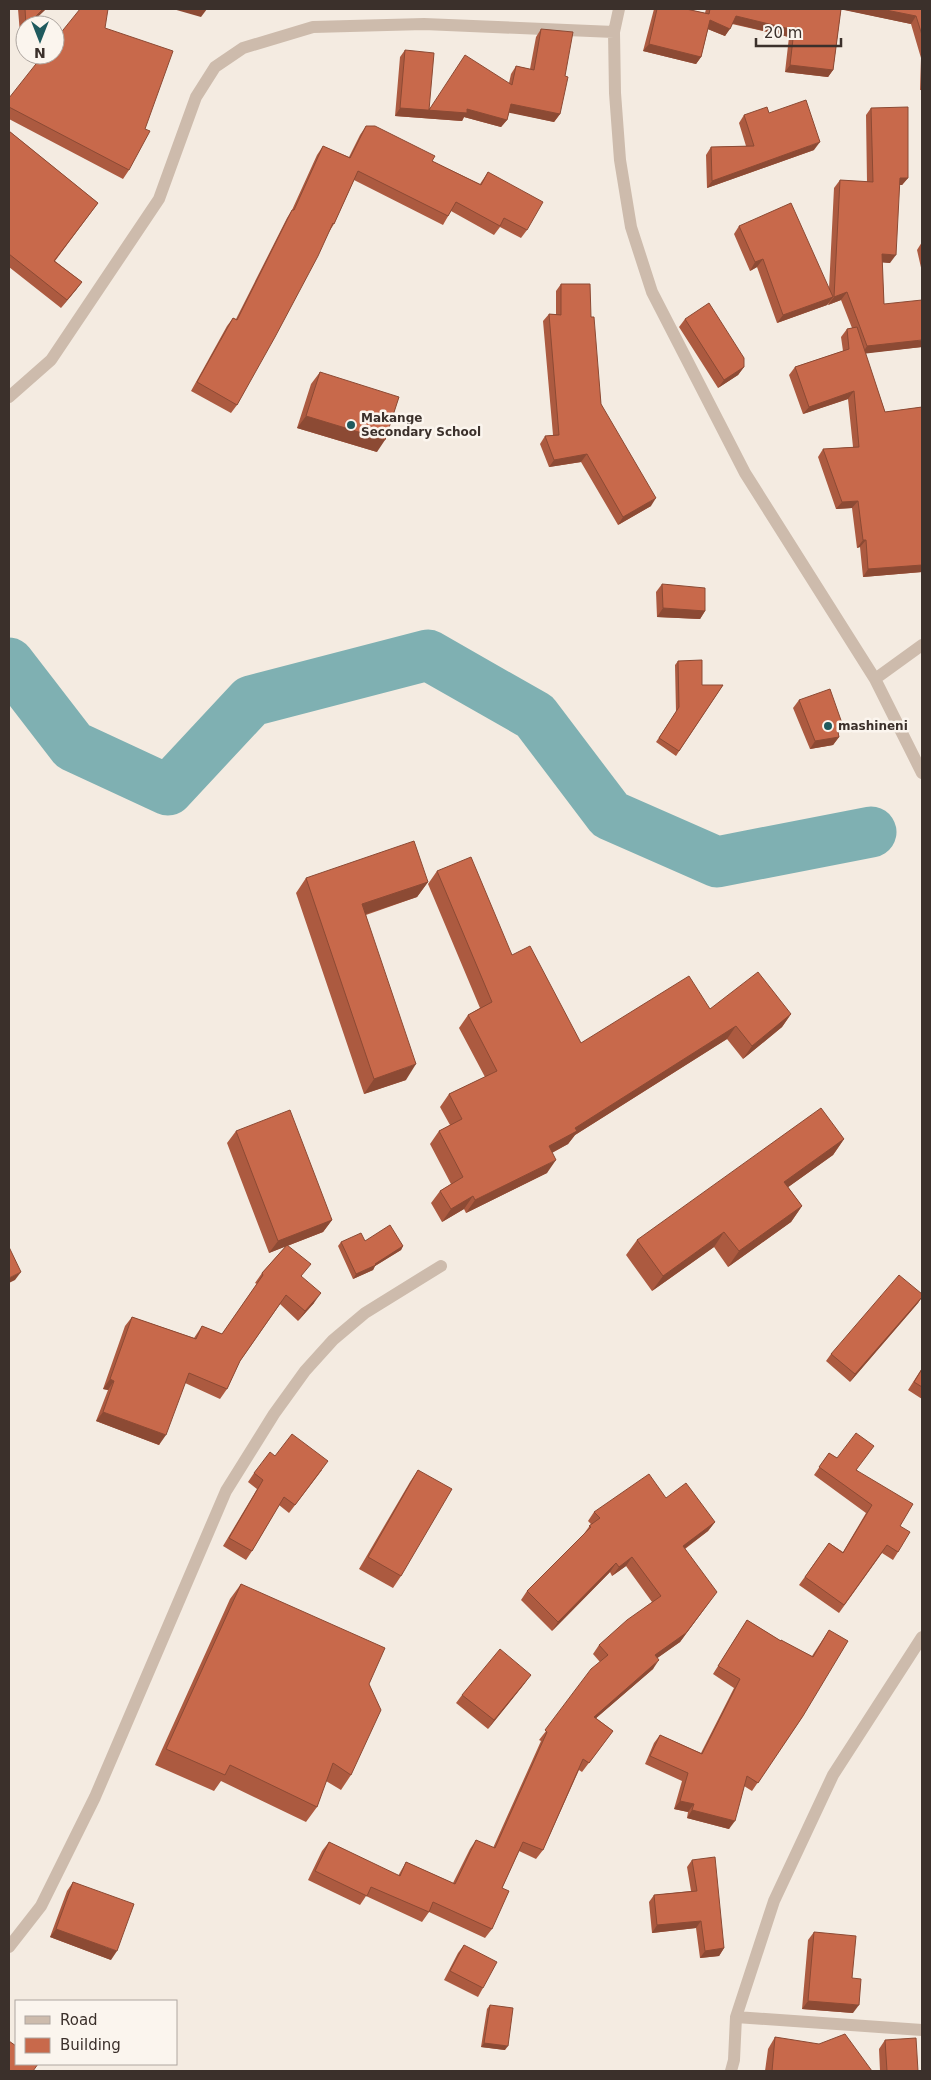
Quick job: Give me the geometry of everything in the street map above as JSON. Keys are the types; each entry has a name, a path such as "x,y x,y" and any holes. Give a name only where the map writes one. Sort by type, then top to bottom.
{"street":[{"path":"619,9 614,32 615,93 620,160 631,226 652,292 745,473 876,679 922,773"},
{"path":"9,397 51,360 159,199 196,97 215,67 242,48 312,27 424,24 614,32"},
{"path":"876,679 922,645"},
{"path":"9,1947 40,1906 91,1806 226,1491 269,1422 305,1371 333,1340 365,1313 441,1266"},
{"path":"731,2071 734,2060 736,2017 774,1901 833,1775 922,1636"},
{"path":"736,2017 922,2030"}],"building":[{"path":"25,9 43,9 37,15 25,15"},
{"path":"80,9 108,9 105,28 173,51 145,129 150,131 129,170 9,107 9,98 35,65 65,65 65,28"},
{"path":"657,9 686,9 709,14 710,9 841,9 833,70 790,65 794,30 736,16 730,29 710,20 701,57 649,44"},
{"path":"881,9 922,9 922,35 916,16"},
{"path":"541,29 573,32 565,76 568,77 560,114 511,104 507,120 467,109 467,113 400,108 405,50 434,53 429,110 465,55 512,85 516,66 534,70"},
{"path":"806,100 820,142 712,181 711,147 754,146 744,115 767,107 769,113"},
{"path":"908,107 908,178 900,178 896,255 882,254 884,304 922,300 922,340 867,346 847,292 834,297 840,180 873,182 871,108"},
{"path":"366,126 375,126 435,156 432,161 481,185 488,172 543,202 527,230 504,218 500,226 456,202 448,216 358,171 318,256 237,405 197,382 233,318 237,320 292,210 294,210 323,146 350,158"},
{"path":"9,131 98,203 54,261 82,282 67,300 9,254"},
{"path":"791,203 833,297 783,315 763,259 755,262 739,226"},
{"path":"561,284 590,284 591,317 594,317 601,404 656,498 623,517 587,454 554,460 545,436 559,435 549,314 561,315"},
{"path":"709,303 744,358 744,367 724,380 685,319"},
{"path":"857,327 885,412 922,407 922,565 868,569 866,540 863,540 858,501 842,502 823,449 859,447 854,391 809,407 795,367 849,349 847,329"},
{"path":"320,372 399,397 385,440 306,416"},
{"path":"662,584 705,588 705,611 663,608"},
{"path":"702,660 702,685 723,685 679,751 659,738 679,707 678,661"},
{"path":"830,689 843,726 837,727 839,737 815,741 799,700"},
{"path":"414,841 428,882 362,904 416,1064 374,1079 306,878"},
{"path":"471,857 512,955 530,946 581,1043 689,976 710,1009 758,972 791,1014 752,1046 736,1026 575,1128 577,1131 549,1146 556,1160 475,1200 473,1196 451,1209 440,1191 463,1177 439,1131 462,1119 449,1094 497,1071 468,1015 492,1002 437,871"},
{"path":"821,1108 844,1139 784,1182 802,1206 739,1251 724,1232 663,1276 637,1240"},
{"path":"290,1110 332,1220 278,1241 236,1131"},
{"path":"390,1225 403,1246 376,1265 356,1274 341,1242 361,1233 365,1241"},
{"path":"287,1245 311,1264 301,1276 321,1293 305,1311 286,1295 240,1361 227,1389 189,1373 166,1435 103,1412 114,1381 110,1379 132,1317 196,1339 202,1326 222,1334 263,1275 262,1273"},
{"path":"9,1247 21,1272 9,1278"},
{"path":"899,1275 922,1294 922,1297 855,1374 831,1354"},
{"path":"922,1369 922,1387 914,1382"},
{"path":"856,1433 874,1446 856,1470 913,1504 900,1526 910,1532 898,1552 887,1545 844,1605 805,1577 829,1543 843,1553 872,1505 819,1467 829,1453 837,1458"},
{"path":"292,1434 328,1461 295,1505 284,1497 252,1551 229,1538 263,1480 254,1473 270,1452 275,1456"},
{"path":"418,1470 452,1489 401,1576 368,1557"},
{"path":"649,1474 666,1498 686,1483 715,1522 683,1546 717,1592 686,1633 655,1655 659,1660 594,1717 613,1731 589,1763 583,1759 543,1850 523,1842 502,1888 509,1891 492,1929 433,1902 429,1912 371,1887 367,1896 315,1871 329,1842 400,1876 406,1862 455,1884 476,1840 495,1848 547,1732 545,1730 591,1669 608,1655 599,1645 627,1620 661,1596 632,1557 619,1567 616,1563 558,1622 527,1591 591,1527 589,1526 600,1518 594,1512"},
{"path":"241,1584 385,1648 369,1684 381,1710 351,1775 333,1763 317,1807 230,1765 225,1775 166,1749"},
{"path":"747,1620 781,1641 813,1657 829,1630 848,1641 803,1716 758,1783 747,1776 735,1821 692,1810 694,1804 680,1801 688,1773 650,1756 660,1735 702,1754 740,1679 718,1666"},
{"path":"500,1649 531,1675 494,1720 462,1695"},
{"path":"715,1857 724,1948 705,1951 701,1921 657,1925 654,1895 697,1891 692,1860"},
{"path":"73,1882 134,1904 117,1951 56,1929"},
{"path":"814,1932 856,1936 852,1978 861,1979 859,2005 808,2001"},
{"path":"464,1945 497,1962 483,1988 450,1971"},
{"path":"490,2005 513,2008 508,2046 484,2043"},
{"path":"845,2034 872,2071 772,2071 775,2037 819,2044"},
{"path":"916,2038 918,2071 887,2071 885,2040"},
{"path":"9,2041 15,2045 15,2065 37,2065 33,2071 9,2071"}],"waterway":[{"path":"9,663 73,746 168,790 251,701 428,655 535,716 610,815 717,862 871,832"}],"place":[{"name":"Makange Secondary School","path":"351,425"},
{"name":"mashineni","path":"828,726"}]}
